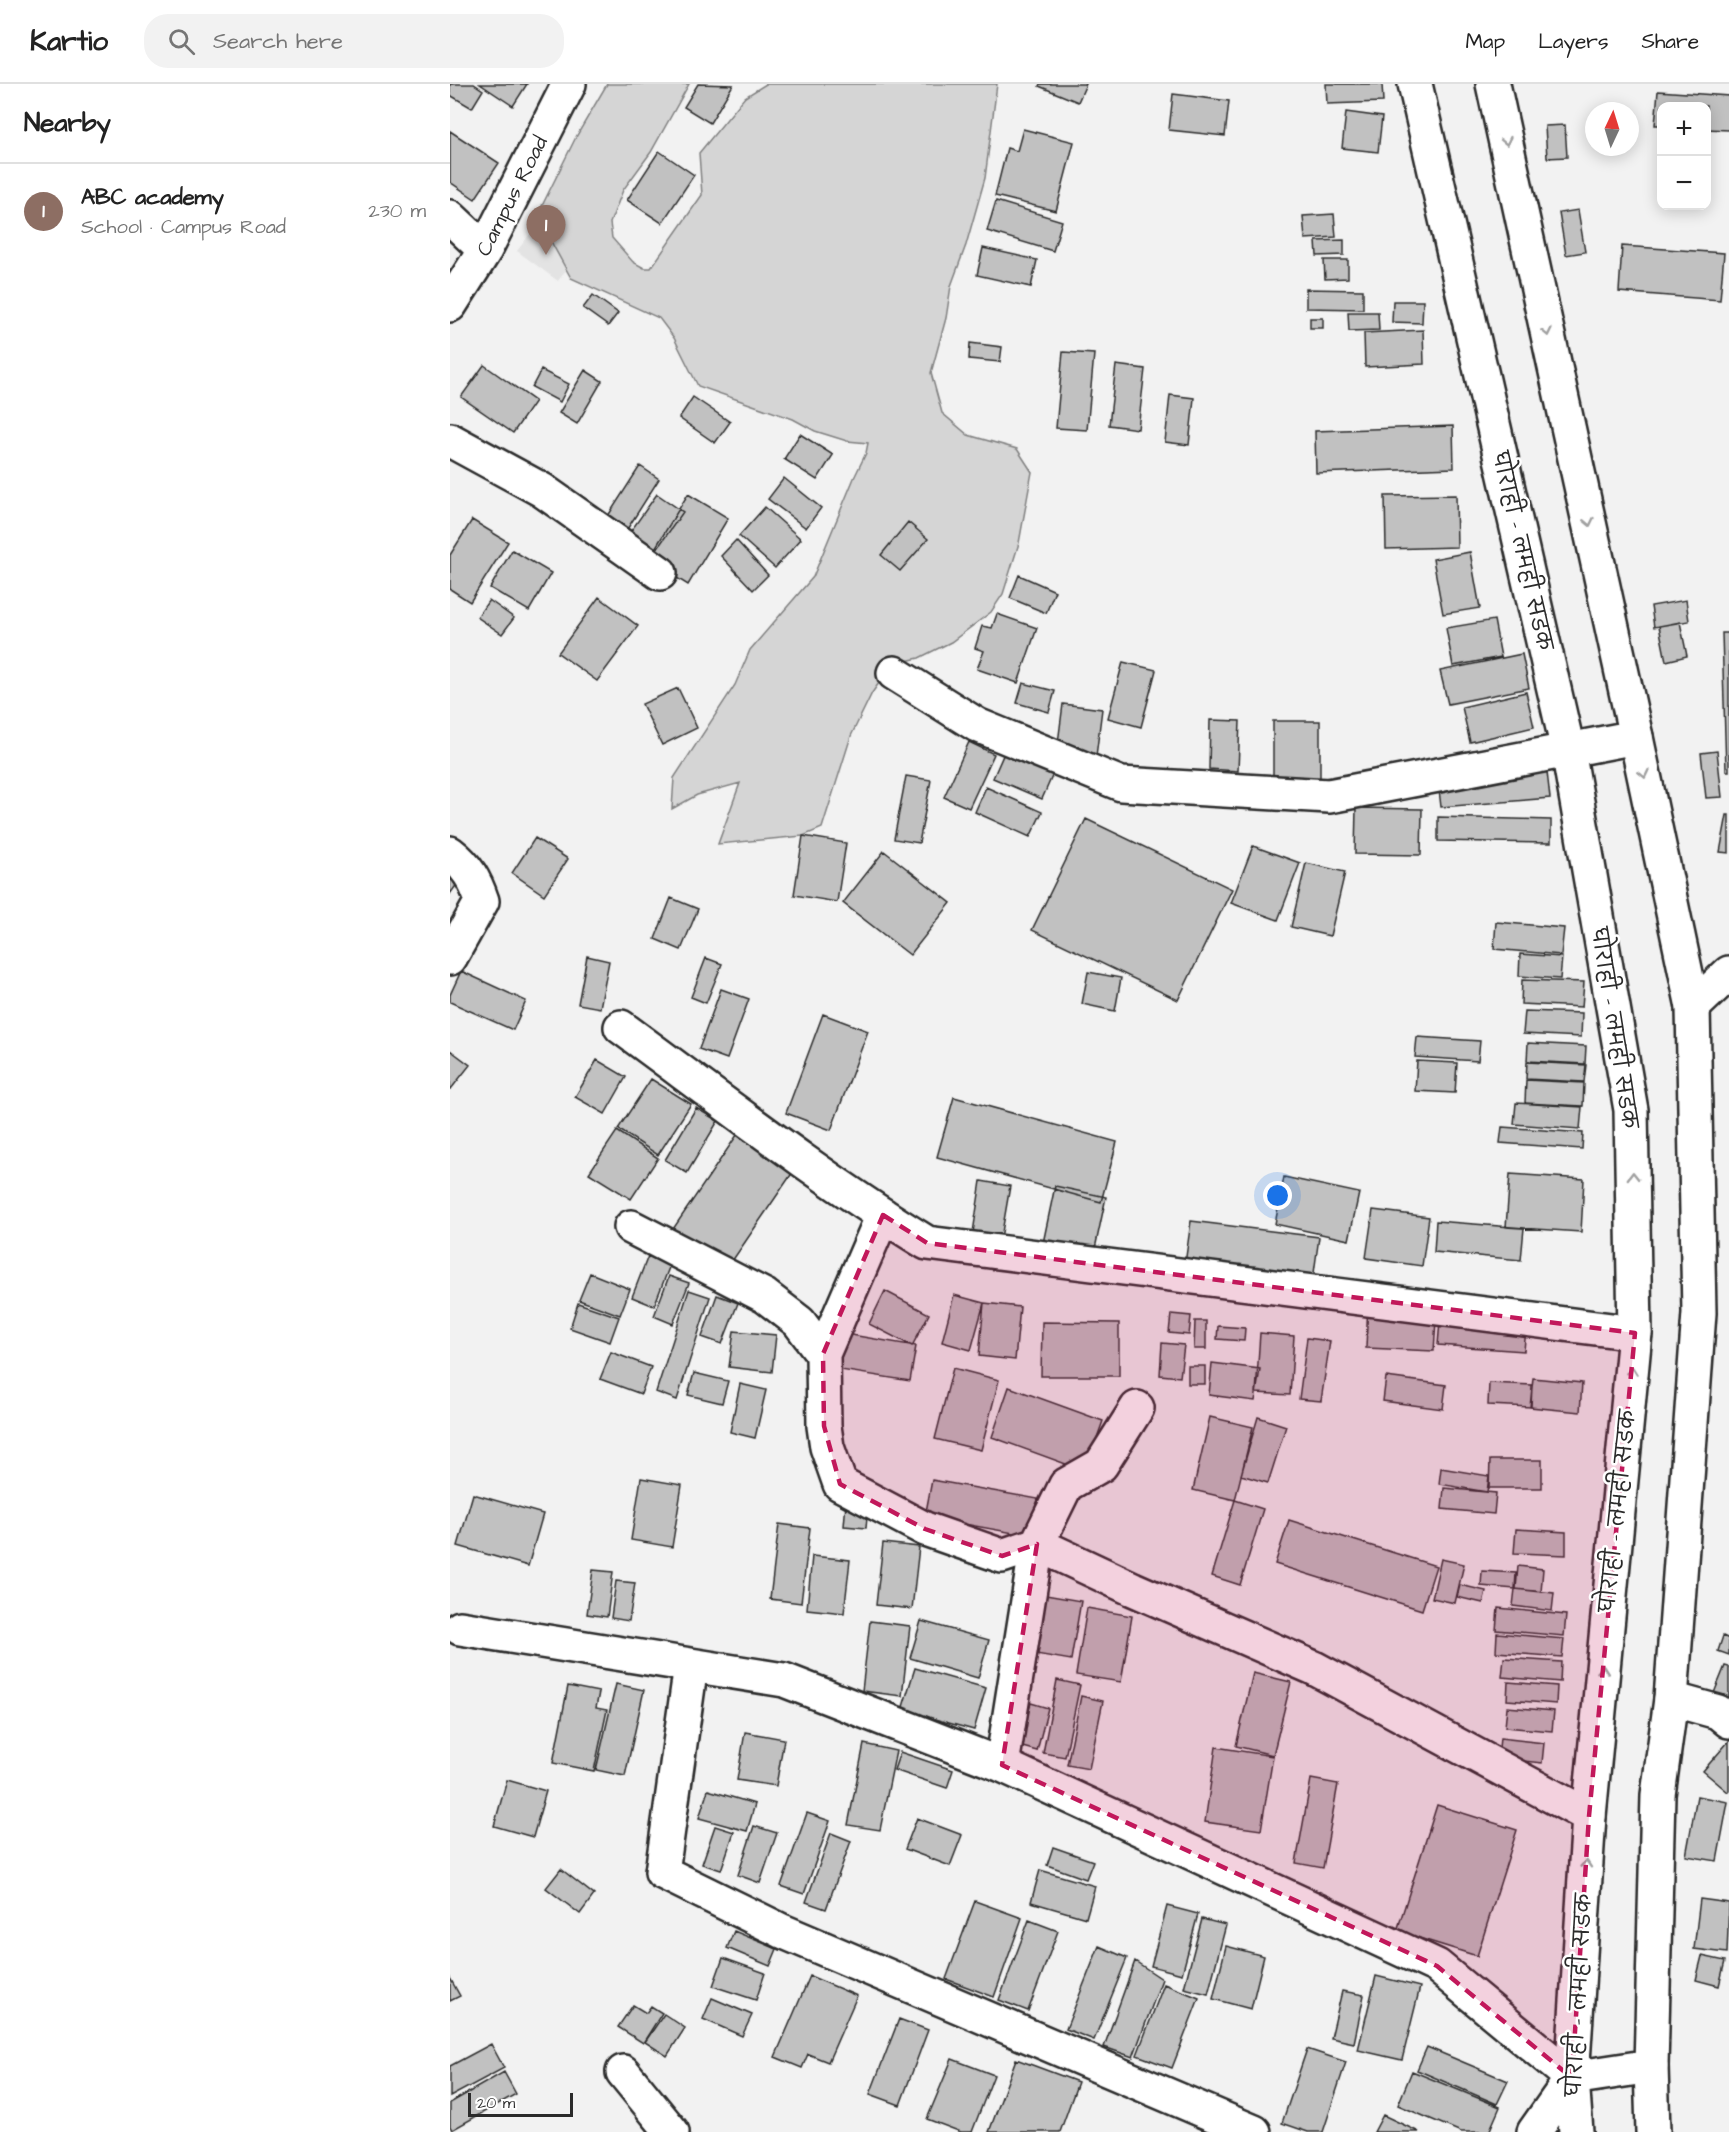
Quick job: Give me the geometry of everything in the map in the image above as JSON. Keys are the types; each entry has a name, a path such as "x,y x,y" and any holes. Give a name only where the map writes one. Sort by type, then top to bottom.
{"street":[{"name":"Campus Road","path":"450,305 485,250 569,84"},
{"name":"घोराही - लमही सडक","path":"1415,84 1568,750 1631,1110 1635,1333 1589,1816 1572,2078 1576,2132"},
{"path":"1493,84 1693,1007 1699,1313 1671,1699 1658,1795 1651,2066 1653,2132"},
{"path":"450,217 485,250"},
{"path":"450,440 542,490 660,573"},
{"path":"894,673 977,725 1121,784 1329,796 1636,737"},
{"path":"450,853 464,864 476,884 482,901 450,958"},
{"path":"1693,1007 1729,973"},
{"path":"621,1027 758,1128 927,1243 1635,1333"},
{"path":"883,1215 824,1354 824,1426 827,1447 840,1484 926,1529 1002,1556 1036,1544 1314,1668 1589,1816"},
{"path":"631,1227 765,1296 800,1322 824,1354"},
{"path":"1002,1765 1036,1544 1066,1485 1101,1465 1137,1407"},
{"path":"460,1628 784,1680 1002,1765 1437,1966 1572,2078"},
{"path":"691,1665 662,1872 782,1931 1254,2132"},
{"path":"1671,1699 1718,1712 1729,1721"},
{"path":"1534,2132 1572,2078 1651,2066"},
{"path":"623,2072 672,2132"}],"highlighted area":[{"path":"883,1215 927,1243 1635,1333 1589,1816 1572,2078 1437,1966 1002,1765 1037,1544 1002,1556 925,1529 840,1484 824,1426 823,1354"}],"shaded area":[{"path":"607,84 689,84 651,152 623,190 610,223 612,238 633,262 644,268 651,268 702,195 699,153 745,97 766,84 997,84 985,178 966,245 951,286 946,318 931,373 942,413 968,435 1017,449 1032,472 1019,543 1003,594 991,612 951,642 919,658 892,664 872,693 851,736 822,828 803,836 718,844 740,783 697,795 672,809 674,778 735,685 750,650 813,577 866,453 868,443 847,441 815,431 793,419 698,386 674,338 659,318 571,278 537,216 576,137"},
{"path":"534,229 575,258 558,281 517,251"}],"building":[{"path":"450,84 474,84 483,90 472,108 450,95"},
{"path":"480,84 527,84 513,106"},
{"path":"698,84 733,85 710,123 684,107"},
{"path":"1040,84 1086,84 1078,102 1039,86"},
{"path":"1326,84 1382,84 1383,102 1327,104"},
{"path":"1658,91 1729,96 1729,130 1711,129 1711,102 1657,102"},
{"path":"1173,94 1229,101 1225,136 1169,130"},
{"path":"1657,102 1657,125 1655,125"},
{"path":"1346,112 1382,117 1378,152 1342,148"},
{"path":"1565,125 1567,157 1547,158 1545,126"},
{"path":"1023,129 1074,142 1056,211 995,196 1007,148 1017,151"},
{"path":"450,131 499,163 475,199 450,182"},
{"path":"659,151 694,175 662,223 627,200"},
{"path":"996,201 1062,221 1053,251 987,231"},
{"path":"1578,210 1585,252 1566,255 1559,213"},
{"path":"1334,214 1336,237 1305,239 1303,216"},
{"path":"1344,240 1344,255 1317,256 1316,241"},
{"path":"1622,246 1724,253 1720,300 1619,292"},
{"path":"983,248 1037,260 1031,287 977,275"},
{"path":"1324,260 1348,260 1348,278 1325,279"},
{"path":"1306,289 1363,290 1363,309 1306,308"},
{"path":"593,295 618,313 608,326 583,308"},
{"path":"1393,301 1423,301 1422,323 1392,322"},
{"path":"1348,312 1378,312 1379,330 1349,331"},
{"path":"1310,318 1323,318 1323,328 1310,328"},
{"path":"1423,330 1424,364 1365,367 1364,333"},
{"path":"970,343 1002,347 1000,362 969,359"},
{"path":"1063,352 1094,354 1087,430 1056,428"},
{"path":"484,365 535,401 513,433 461,397"},
{"path":"1116,365 1145,369 1138,429 1109,425"},
{"path":"541,370 569,384 560,402 532,387"},
{"path":"585,370 602,381 577,424 559,413"},
{"path":"1170,395 1194,398 1189,445 1165,442"},
{"path":"693,397 730,422 715,443 679,418"},
{"path":"1453,426 1454,468 1316,473 1315,431"},
{"path":"800,434 833,455 817,480 784,459"},
{"path":"640,466 659,479 626,531 606,519"},
{"path":"784,478 821,508 806,528 768,499"},
{"path":"657,494 683,512 647,563 621,545"},
{"path":"688,494 728,518 688,585 648,560"},
{"path":"1456,495 1457,547 1386,549 1385,496"},
{"path":"765,507 801,539 775,568 739,536"},
{"path":"472,520 508,542 470,602 450,589 450,555"},
{"path":"908,522 928,539 900,571 881,555"},
{"path":"736,540 768,575 753,590 721,556"},
{"path":"512,550 551,573 529,611 490,588"},
{"path":"1470,552 1480,608 1443,614 1433,559"},
{"path":"1019,575 1055,591 1046,613 1010,598"},
{"path":"599,597 638,626 597,681 558,653"},
{"path":"489,600 514,618 502,634 477,617"},
{"path":"1686,600 1689,621 1654,627 1651,606"},
{"path":"997,614 1037,628 1018,683 977,669 984,651 975,648 982,626 992,628"},
{"path":"1494,620 1501,657 1453,666 1446,628"},
{"path":"1680,622 1687,656 1666,661 1659,626"},
{"path":"1722,633 1729,633 1729,771 1726,771"},
{"path":"1522,654 1529,688 1448,704 1440,671"},
{"path":"1123,662 1156,670 1141,727 1108,718"},
{"path":"1023,683 1055,691 1049,712 1017,703"},
{"path":"678,688 697,728 662,745 642,704"},
{"path":"1526,692 1534,727 1470,742 1462,707"},
{"path":"1063,704 1102,709 1096,756 1057,751"},
{"path":"1210,720 1240,721 1238,771 1209,769"},
{"path":"1273,721 1320,721 1320,780 1273,780"},
{"path":"969,742 994,754 969,808 944,797"},
{"path":"1008,744 1057,765 1042,799 993,778"},
{"path":"1717,751 1722,797 1706,798 1701,753"},
{"path":"1547,772 1550,798 1441,807 1438,781"},
{"path":"906,776 931,780 919,843 894,839"},
{"path":"986,787 1042,812 1030,837 975,812"},
{"path":"1356,808 1422,809 1421,855 1355,854"},
{"path":"1727,815 1729,815 1729,853 1720,852"},
{"path":"1438,817 1551,820 1551,843 1438,841"},
{"path":"1086,819 1232,889 1178,1000 1032,930"},
{"path":"803,836 846,843 837,902 794,895"},
{"path":"535,838 568,859 544,895 512,873"},
{"path":"1253,846 1300,863 1278,920 1231,903"},
{"path":"884,851 951,903 910,955 843,903"},
{"path":"1306,863 1345,872 1330,936 1291,927"},
{"path":"450,877 458,883 450,894"},
{"path":"671,898 698,909 681,950 655,939"},
{"path":"1496,922 1564,928 1561,955 1494,949"},
{"path":"1520,954 1562,957 1560,979 1519,976"},
{"path":"587,956 609,961 600,1008 578,1004"},
{"path":"706,958 722,964 706,1003 691,997"},
{"path":"461,971 526,1001 513,1030 450,1002 450,995"},
{"path":"1088,972 1121,978 1115,1011 1082,1004"},
{"path":"1522,980 1584,982 1582,1007 1521,1004"},
{"path":"721,989 749,999 727,1059 699,1049"},
{"path":"1525,1011 1582,1013 1581,1037 1523,1034"},
{"path":"823,1014 868,1031 831,1130 786,1113"},
{"path":"1417,1037 1480,1041 1478,1061 1415,1057"},
{"path":"1528,1043 1586,1046 1585,1064 1527,1061"},
{"path":"450,1050 470,1065 451,1089 450,1089"},
{"path":"597,1060 626,1077 605,1114 575,1097"},
{"path":"1417,1061 1457,1063 1455,1093 1415,1091"},
{"path":"1527,1062 1586,1065 1584,1082 1526,1079"},
{"path":"651,1079 691,1104 658,1155 618,1129"},
{"path":"1526,1080 1584,1083 1583,1106 1525,1103"},
{"path":"954,1097 1117,1142 1101,1202 937,1157"},
{"path":"1516,1103 1582,1107 1580,1129 1514,1124"},
{"path":"696,1108 718,1121 687,1173 665,1160"},
{"path":"1502,1127 1583,1133 1582,1149 1500,1143"},
{"path":"617,1131 658,1158 631,1199 589,1173"},
{"path":"739,1132 795,1169 726,1270 671,1232"},
{"path":"1510,1174 1584,1179 1581,1232 1506,1227"},
{"path":"1284,1177 1359,1193 1349,1240 1275,1224"},
{"path":"981,1181 1010,1186 1000,1244 972,1239"},
{"path":"1055,1186 1106,1197 1093,1258 1042,1248"},
{"path":"1373,1210 1429,1217 1422,1266 1366,1258"},
{"path":"1191,1221 1319,1237 1313,1280 1185,1264"},
{"path":"1436,1221 1524,1228 1521,1260 1434,1252"},
{"path":"648,1256 670,1265 654,1306 632,1297"},
{"path":"590,1273 630,1289 620,1315 579,1300"},
{"path":"669,1276 689,1283 673,1324 654,1316"},
{"path":"689,1290 710,1297 677,1400 656,1392"},
{"path":"885,1291 929,1314 912,1346 869,1324"},
{"path":"717,1295 738,1303 722,1344 702,1337"},
{"path":"954,1295 984,1303 971,1350 942,1342"},
{"path":"1368,1301 1437,1304 1434,1351 1366,1348"},
{"path":"578,1303 619,1317 610,1342 570,1328"},
{"path":"984,1303 1020,1307 1015,1360 979,1356"},
{"path":"1441,1309 1527,1315 1524,1351 1438,1345"},
{"path":"1171,1314 1191,1316 1189,1335 1169,1333"},
{"path":"1195,1321 1206,1321 1206,1349 1194,1349"},
{"path":"1042,1322 1119,1323 1119,1376 1041,1376"},
{"path":"1218,1326 1245,1328 1244,1341 1217,1339"},
{"path":"734,1331 776,1335 772,1372 729,1367"},
{"path":"840,1333 916,1346 910,1381 834,1369"},
{"path":"1260,1333 1294,1336 1290,1395 1256,1393"},
{"path":"1307,1338 1330,1341 1321,1401 1299,1399"},
{"path":"1162,1343 1184,1345 1180,1377 1160,1375"},
{"path":"611,1352 651,1367 641,1394 600,1379"},
{"path":"1212,1363 1260,1369 1255,1401 1209,1395"},
{"path":"1188,1366 1205,1366 1205,1384 1188,1384"},
{"path":"953,1368 999,1380 981,1450 935,1439"},
{"path":"694,1373 728,1381 722,1403 688,1395"},
{"path":"1386,1377 1446,1385 1443,1409 1383,1401"},
{"path":"1533,1378 1582,1383 1580,1412 1530,1407"},
{"path":"1489,1383 1532,1385 1531,1407 1488,1405"},
{"path":"740,1384 766,1390 755,1438 730,1432"},
{"path":"1009,1387 1103,1421 1085,1471 992,1437"},
{"path":"1210,1417 1253,1427 1235,1500 1193,1490"},
{"path":"1258,1417 1286,1426 1268,1483 1241,1475"},
{"path":"1490,1460 1542,1460 1542,1488 1489,1488"},
{"path":"1441,1468 1489,1476 1487,1492 1439,1484"},
{"path":"641,1478 682,1485 672,1547 631,1540"},
{"path":"932,1480 1038,1499 1031,1536 925,1517"},
{"path":"1444,1488 1496,1493 1494,1514 1442,1509"},
{"path":"473,1494 543,1514 528,1566 458,1546"},
{"path":"1235,1500 1263,1509 1240,1585 1212,1576"},
{"path":"846,1503 868,1506 866,1528 844,1526"},
{"path":"1289,1520 1436,1566 1422,1610 1275,1564"},
{"path":"779,1524 810,1528 801,1603 770,1599"},
{"path":"1516,1529 1566,1532 1566,1555 1514,1553"},
{"path":"883,1543 919,1547 912,1609 876,1605"},
{"path":"812,1556 850,1560 844,1613 807,1609"},
{"path":"1441,1559 1464,1564 1455,1603 1432,1598"},
{"path":"1518,1566 1543,1569 1541,1592 1516,1589"},
{"path":"593,1570 613,1572 607,1617 587,1614"},
{"path":"1482,1571 1516,1573 1515,1589 1481,1586"},
{"path":"616,1581 635,1583 629,1621 611,1618"},
{"path":"1460,1585 1486,1591 1483,1603 1457,1597"},
{"path":"1515,1589 1554,1593 1552,1611 1513,1606"},
{"path":"1040,1594 1081,1601 1071,1660 1030,1653"},
{"path":"1087,1608 1132,1616 1121,1682 1076,1675"},
{"path":"1498,1608 1566,1615 1564,1636 1496,1630"},
{"path":"870,1621 910,1626 902,1696 862,1691"},
{"path":"921,1621 989,1640 978,1678 910,1658"},
{"path":"1497,1633 1564,1639 1562,1657 1496,1652"},
{"path":"1723,1636 1729,1639 1729,1655 1718,1651"},
{"path":"1504,1658 1561,1662 1560,1682 1502,1677"},
{"path":"1725,1666 1729,1667 1729,1700 1714,1693"},
{"path":"915,1668 986,1688 974,1730 902,1710"},
{"path":"1253,1673 1291,1682 1273,1755 1236,1746"},
{"path":"1057,1680 1080,1685 1065,1757 1043,1753"},
{"path":"1508,1682 1557,1686 1556,1704 1507,1700"},
{"path":"616,1684 644,1690 625,1776 596,1770"},
{"path":"568,1686 599,1692 596,1708 607,1710 594,1771 553,1763"},
{"path":"1081,1696 1103,1701 1089,1769 1067,1765"},
{"path":"1031,1703 1048,1708 1037,1751 1019,1746"},
{"path":"1507,1707 1554,1711 1552,1731 1505,1727"},
{"path":"745,1732 784,1739 776,1786 737,1780"},
{"path":"1500,1738 1544,1743 1542,1763 1498,1758"},
{"path":"1729,1741 1729,1791 1728,1792 1703,1771"},
{"path":"864,1744 896,1751 880,1830 848,1825"},
{"path":"1216,1747 1273,1756 1261,1830 1205,1822"},
{"path":"900,1752 953,1770 947,1788 894,1770"},
{"path":"1311,1779 1338,1784 1323,1868 1296,1863"},
{"path":"507,1780 546,1791 533,1837 494,1826"},
{"path":"708,1790 755,1804 747,1831 699,1818"},
{"path":"1697,1796 1728,1802 1717,1861 1686,1856"},
{"path":"1437,1805 1517,1830 1477,1956 1397,1931"},
{"path":"807,1813 830,1821 804,1894 781,1886"},
{"path":"917,1818 962,1835 950,1866 905,1849"},
{"path":"715,1826 734,1832 721,1870 702,1864"},
{"path":"754,1826 777,1833 760,1883 738,1875"},
{"path":"831,1833 851,1841 826,1909 806,1902"},
{"path":"1053,1847 1093,1861 1086,1879 1047,1865"},
{"path":"561,1869 594,1895 580,1914 546,1888"},
{"path":"1040,1870 1095,1886 1086,1918 1031,1902"},
{"path":"1700,1899 1729,1903 1727,1953 1694,1949"},
{"path":"975,1901 1022,1918 994,1997 946,1979"},
{"path":"1167,1906 1198,1914 1182,1974 1151,1966"},
{"path":"1202,1919 1226,1925 1208,1994 1184,1988"},
{"path":"1029,1920 1058,1931 1028,2011 999,2000"},
{"path":"734,1931 777,1949 770,1966 727,1948"},
{"path":"1099,1946 1127,1958 1094,2040 1066,2029"},
{"path":"1226,1946 1264,1956 1251,2009 1213,1999"},
{"path":"1702,1956 1725,1961 1719,1986 1696,1980"},
{"path":"723,1958 765,1973 756,2000 713,1986"},
{"path":"1135,1961 1162,1979 1133,2057 1104,2047"},
{"path":"810,1976 857,1996 828,2062 808,2054 802,2068 775,2057"},
{"path":"1376,1976 1420,1987 1402,2060 1358,2050"},
{"path":"450,1978 460,1996 450,2001"},
{"path":"1164,1984 1199,1998 1172,2068 1137,2055"},
{"path":"1342,1991 1364,1995 1354,2043 1331,2038"},
{"path":"712,1998 752,2015 742,2036 703,2019"},
{"path":"633,2005 646,2013 651,2006 662,2013 643,2043 618,2027"},
{"path":"664,2014 685,2028 667,2056 645,2042"},
{"path":"899,2019 928,2030 900,2105 870,2094"},
{"path":"491,2044 504,2068 450,2097 450,2066"},
{"path":"1427,2047 1508,2081 1497,2104 1417,2070"},
{"path":"1307,2049 1346,2062 1323,2132 1308,2132 1282,2123"},
{"path":"952,2059 994,2075 972,2132 961,2132 927,2119"},
{"path":"1016,2059 1078,2082 1060,2132 989,2132"},
{"path":"1412,2071 1500,2107 1489,2132 1461,2132 1398,2105"},
{"path":"504,2072 516,2094 452,2130 450,2103"},
{"path":"1383,2115 1419,2132 1374,2132"}],"place":[{"name":"ABC academy","path":"546,255"}]}
